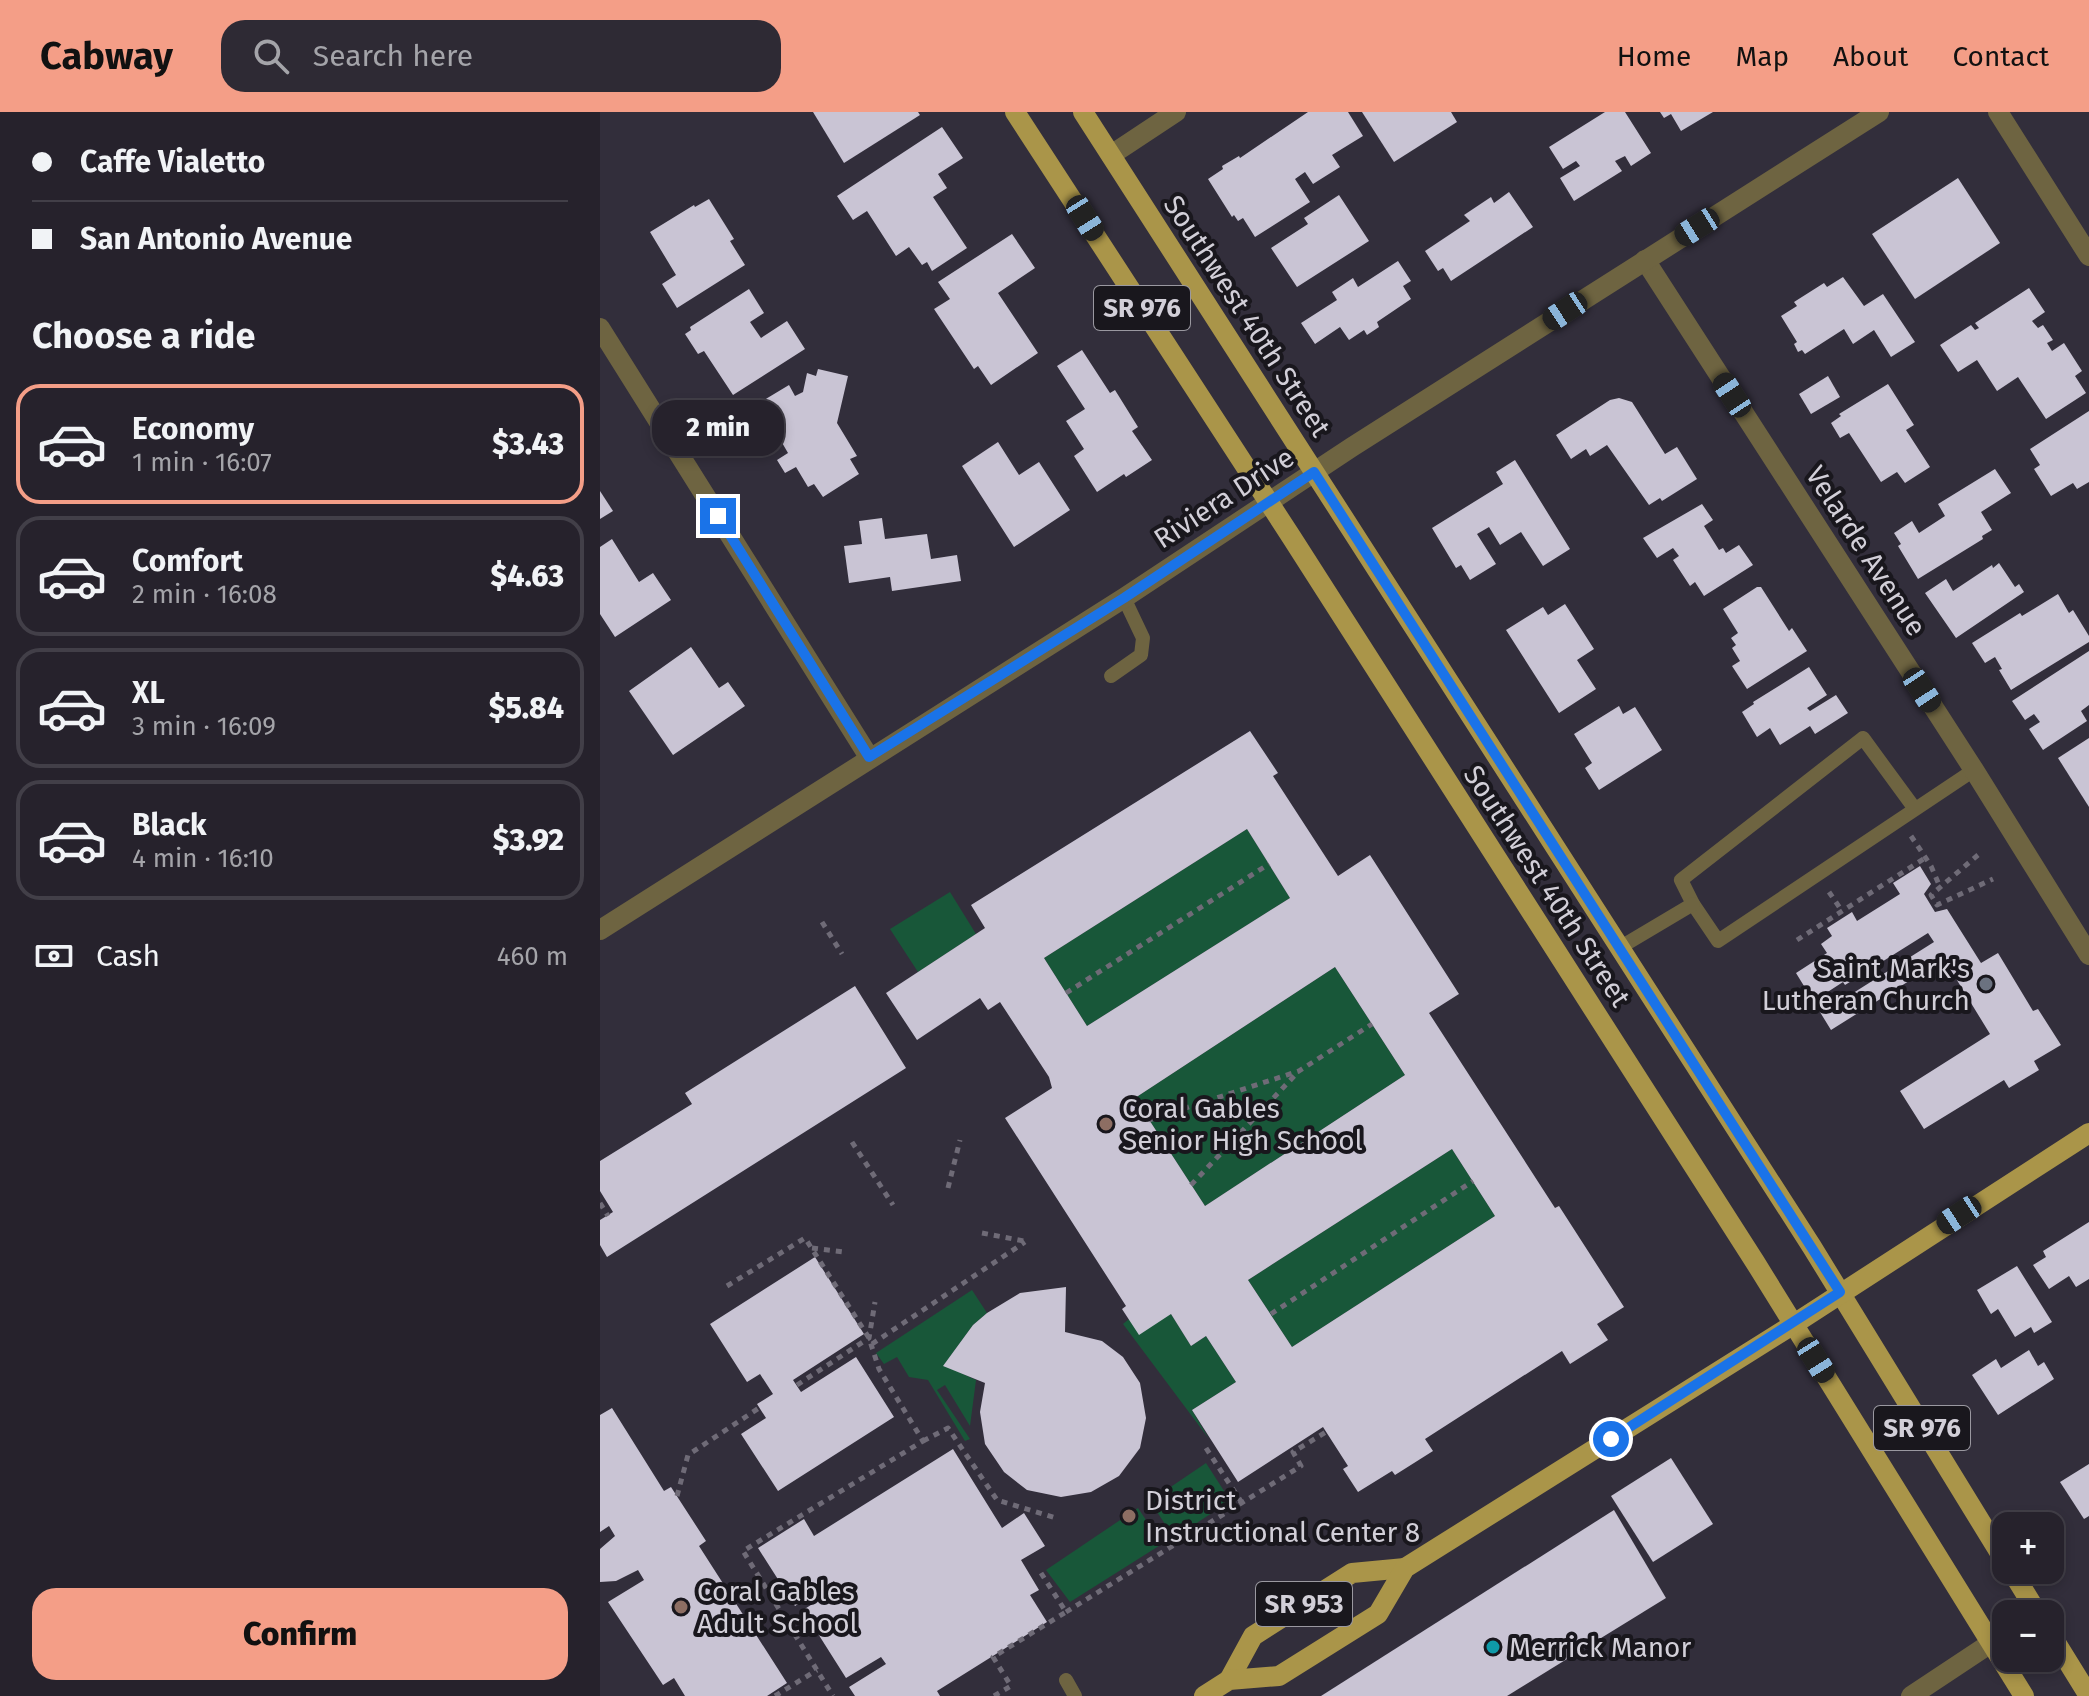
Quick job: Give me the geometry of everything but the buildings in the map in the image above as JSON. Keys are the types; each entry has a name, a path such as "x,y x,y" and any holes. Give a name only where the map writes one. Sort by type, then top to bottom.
{"main road":[{"name":"Southwest 40th Street","path":"1015,112 1794,1324 2024,1696"},
{"name":"Southwest 40th Street","path":"1083,112 1840,1292 1992,1540"},
{"name":"SR 953","path":"1229,1680 1253,1636 1315,1596 1352,1573 1405,1568 1794,1324 2089,1133"},
{"name":"SR 953","path":"1204,1696 1229,1680 1279,1676 1378,1614 1405,1568"},
{"path":"2064,1656 2089,1696"}],"street":[{"path":"1111,155 1176,112"},
{"name":"Riviera Drive","path":"600,930 1124,598 1314,472 1879,112"},
{"path":"1998,112 2089,256"},
{"name":"Velarde Avenue","path":"1645,260 1974,770 2089,955"},
{"path":"600,328 869,757"},
{"path":"1911,1696 1934,1690 1991,1643"}],"lane":[{"path":"1111,676 1141,655 1143,638 1124,598"},
{"path":"1915,809 1863,738 1681,880 1718,941 1974,770"},
{"path":"1619,948 1693,904"},
{"path":"1066,1680 1075,1696"}],"path":[{"path":"1905,828 1940,887"},
{"path":"1978,855 1931,895 1937,905 1993,879"},
{"path":"1797,940 1925,858"},
{"path":"1066,993 1269,864"},
{"path":"1827,888 1842,911"},
{"path":"822,922 842,954"},
{"path":"1191,1185 1299,1071 1372,1024"},
{"path":"1149,1120 1299,1071"},
{"path":"948,1188 960,1140"},
{"path":"852,1142 893,1205"},
{"path":"1271,1314 1473,1181"},
{"path":"600,1203 608,1216"},
{"path":"797,1385 1025,1242 982,1233"},
{"path":"727,1286 805,1238 870,1341 879,1369 923,1441"},
{"path":"811,1247 844,1252"},
{"path":"870,1341 875,1302"},
{"path":"677,1496 688,1455 759,1408"},
{"path":"833,1696 743,1551 948,1428 997,1500 1056,1518"},
{"path":"994,1696 1011,1686 993,1657 1301,1466 1293,1452 1326,1432"},
{"path":"1206,1448 1242,1503"},
{"path":"1041,1573 1066,1612"},
{"path":"775,1696 817,1670"}],"green space":[{"path":"1247,829 1290,898 1087,1026 1044,958"},
{"path":"950,892 976,934 918,972 890,929"},
{"path":"1335,967 1405,1075 1205,1206 1135,1098"},
{"path":"1452,1149 1495,1216 1292,1347 1248,1280"},
{"path":"972,1290 987,1313 973,1325 944,1365 976,1380 970,1426 945,1385 937,1390 970,1439 965,1441 928,1380 909,1377 897,1357 884,1364 876,1353"},
{"path":"1171,1314 1191,1346 1206,1336 1236,1382 1192,1410 1209,1439 1123,1324 1129,1319"},
{"path":"1206,1463 1226,1494 1224,1505 1174,1538 1150,1501"},
{"path":"1138,1508 1162,1544 1070,1602 1046,1570"}],"place":[{"name":"Saint Mark's Lutheran Church","path":"1986,984"},
{"name":"Coral Gables Senior High School","path":"1106,1124"},
{"name":"District Instructional Center 8","path":"1129,1516"},
{"name":"Coral Gables Adult School","path":"681,1607"},
{"name":"Merrick Manor","path":"1493,1647"}],"route":[{"path":"718,516 869,757 1124,598 1314,472 1840,1292 1611,1439"}]}
